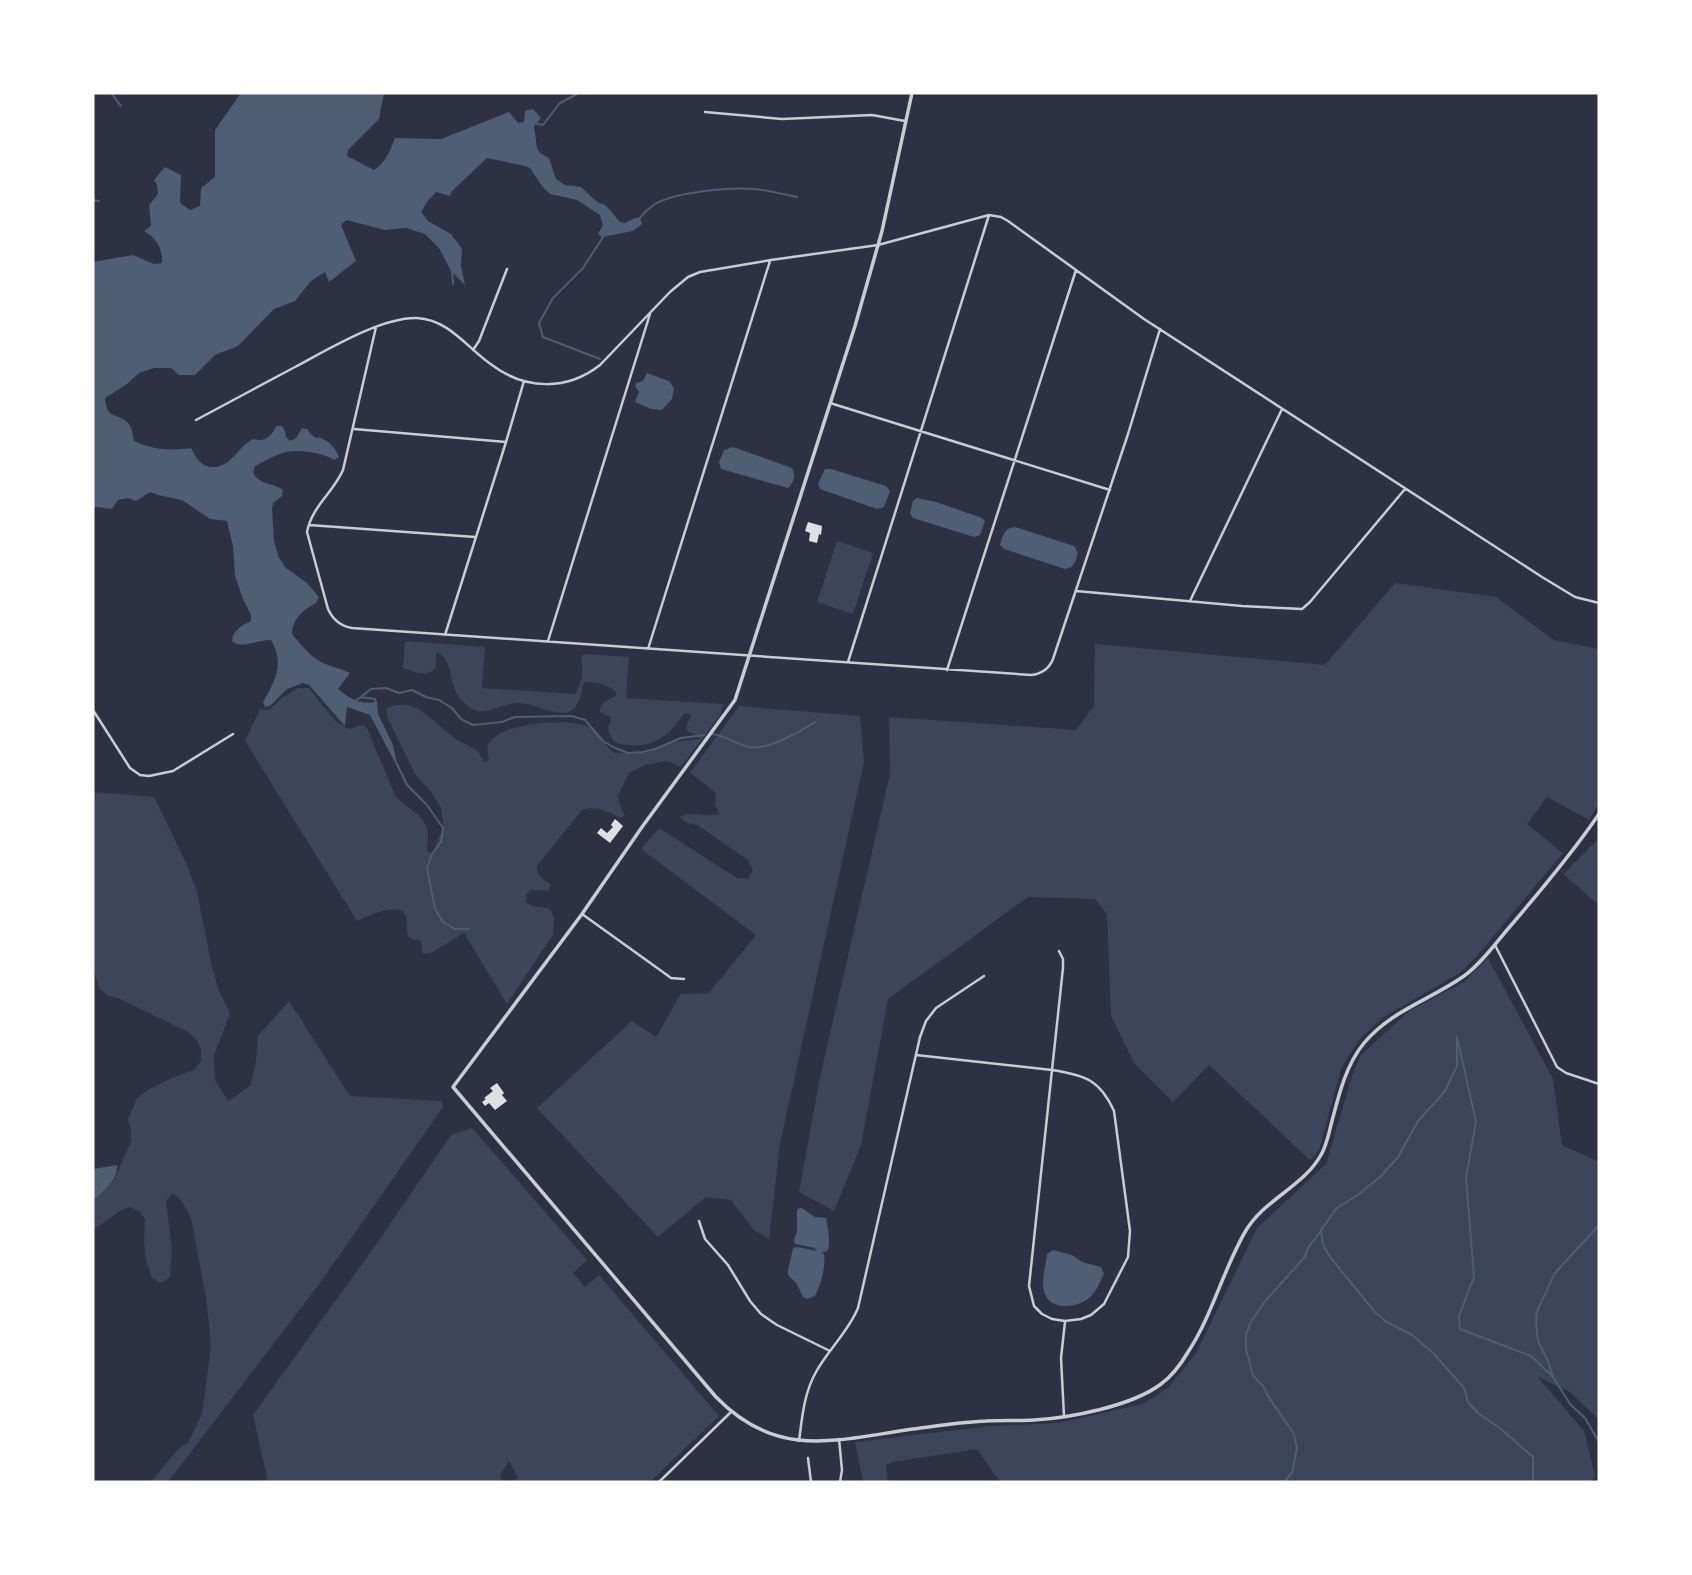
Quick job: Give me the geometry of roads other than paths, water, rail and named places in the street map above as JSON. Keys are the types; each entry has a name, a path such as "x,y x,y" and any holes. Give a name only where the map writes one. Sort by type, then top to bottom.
{"street":[{"path":"912,93 878,245 855,327 737,695 582,914 453,1087 681,1359 716,1397 731,1412 759,1430 799,1441 839,1439 981,1421 1034,1420 1064,1416 1129,1401 1153,1390 1168,1378 1189,1351 1252,1222 1320,1157 1345,1076 1359,1050 1385,1023 1475,967 1575,849 1599,814"},
{"path":"705,112 782,119 872,115 905,121"},
{"path":"848,662 989,215"},
{"path":"196,420 330,348 393,320 415,318 439,323 496,369 524,381 538,384 568,382 587,374 610,355 651,310 688,277 699,272 878,245 989,215 1001,217 1160,329 1569,594 1599,603"},
{"path":"648,649 771,260"},
{"path":"474,349 507,269"},
{"path":"947,670 1076,269"},
{"path":"548,641 651,310"},
{"path":"376,327 341,475 314,510 309,525 308,538 328,609 334,619 346,627 1031,675 1042,672 1053,659 1160,329"},
{"path":"444,635 524,381"},
{"path":"830,403 1110,489"},
{"path":"1190,601 1282,409"},
{"path":"354,429 506,442"},
{"path":"1076,590 1302,609 1310,603 1406,489"},
{"path":"309,525 475,537"},
{"path":"93,710 130,768 139,775 149,776 173,771 233,734"},
{"path":"582,914 671,978 684,979"},
{"path":"1495,945 1557,1067 1566,1073 1599,1084"},
{"path":"916,1055 1052,1070 1072,1073 1091,1080 1102,1089 1114,1111 1130,1231 1128,1257 1104,1304 1091,1315 1065,1321 1052,1319 1034,1306 1029,1286 1052,1070 1063,968 1059,951"},
{"path":"799,1441 809,1387 858,1308 926,1021 936,1008 984,976"},
{"path":"699,1221 705,1240 728,1265 761,1314 777,1325 830,1351"},
{"path":"1064,1416 1061,1358 1065,1321"},
{"path":"659,1482 731,1412"},
{"path":"839,1439 842,1470 840,1482"},
{"path":"808,1458 809,1482"}],"waterway":[{"path":"111,93 121,106"},
{"path":"534,123 543,125 560,103 579,93"},
{"path":"639,219 664,200 703,191 754,189 797,197"},
{"path":"93,200 99,201"},
{"path":"600,359 543,337 539,323 553,298 583,268 603,237"},
{"path":"452,272 453,284"},
{"path":"362,696 371,689 386,688 399,693 412,690 439,700 452,708 461,719 473,725 502,722 515,717 572,716 585,720 603,741 628,753 655,749 681,738 704,735"},
{"path":"355,701 361,697 375,699 376,703"},
{"path":"712,734 744,746 756,747 783,740 815,722"},
{"path":"397,764 407,785 427,805 443,828 441,842 432,854 427,868 435,909 443,922 455,929 469,929"},
{"path":"1457,1037 1457,1066 1445,1091 1418,1121 1398,1157 1380,1177 1337,1208 1321,1230 1323,1245 1375,1312 1385,1321 1412,1335 1434,1354 1464,1388 1468,1402 1478,1413 1533,1457 1533,1482"},
{"path":"1458,1041 1476,1122 1466,1177 1474,1277 1459,1316 1460,1329 1531,1356 1553,1377"},
{"path":"1599,1225 1555,1273 1537,1311 1536,1321 1538,1341 1553,1377 1570,1404 1585,1418 1599,1442"},
{"path":"1284,1482 1292,1473 1297,1448 1294,1434 1263,1386 1253,1376 1246,1349 1246,1336 1250,1323 1266,1300 1304,1258 1309,1246 1321,1231"}]}
